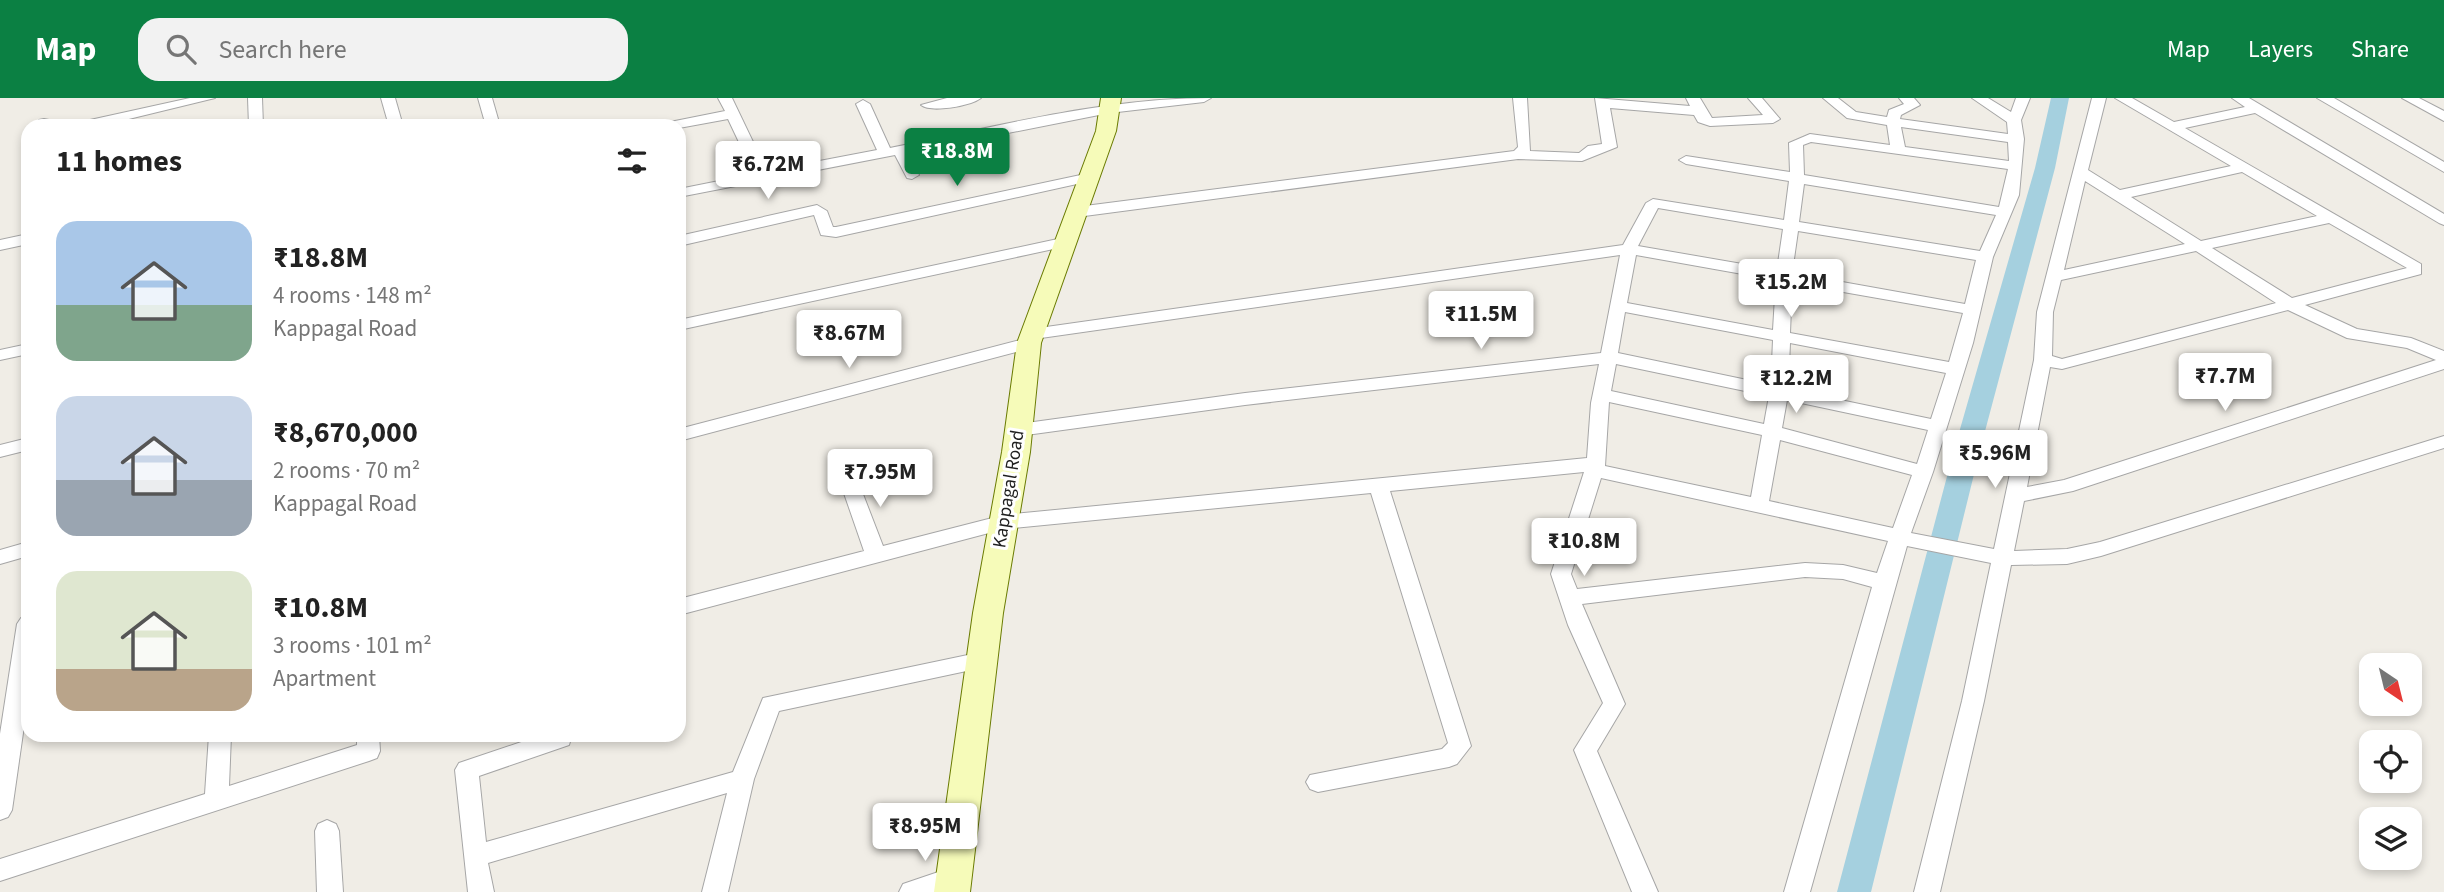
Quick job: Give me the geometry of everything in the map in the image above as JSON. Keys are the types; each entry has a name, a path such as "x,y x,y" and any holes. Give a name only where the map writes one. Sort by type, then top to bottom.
{"main road":[{"name":"Kappagal Road","path":"952,885 982,660 1019,430 1030,339 1106,131 1110,104"}],"street":[{"path":"113,119 208,98"},
{"path":"255,98 256,119"},
{"path":"388,98 394,119"},
{"path":"485,98 491,119"},
{"path":"725,98 762,176"},
{"path":"928,105 974,98"},
{"path":"686,192 1110,104 1204,98"},
{"path":"1518,155 1525,148 1520,98"},
{"path":"1077,212 1518,155 1582,158 1593,149 1610,146 1603,100 1696,105 1703,119 1718,124 1773,119 1755,98"},
{"path":"1830,98 1852,115 1893,121 2015,129"},
{"path":"1898,149 1894,113 1913,105 1906,98"},
{"path":"1979,98 2015,129"},
{"path":"1797,892 1884,582 1909,537 1924,472 1956,369 1985,257 2012,195 2017,166 2015,129 2023,98"},
{"path":"1927,892 1973,701 2043,360 2045,312 2099,98"},
{"path":"2043,360 2062,364 2415,271 2406,260 2122,98"},
{"path":"2239,98 2444,220"},
{"path":"2324,98 2444,168"},
{"path":"2409,98 2444,117"},
{"path":"863,104 892,151 912,175"},
{"path":"2171,127 2257,109"},
{"path":"686,123 732,114"},
{"path":"1759,505 1779,393 1784,276 1797,180 1797,143 1804,139 2017,166"},
{"path":"1686,160 2005,212"},
{"path":"2118,195 2242,167"},
{"path":"2080,171 2291,304 2353,334 2412,343 2444,357"},
{"path":"686,238 817,210 822,214 826,232 836,232 1090,177"},
{"path":"1645,892 1585,750 1614,704 1561,574 1595,467 1602,395 1629,249 1653,203 1985,257"},
{"path":"2054,277 2329,218"},
{"path":"0,246 21,241"},
{"path":"686,323 1067,242"},
{"path":"686,433 1030,339 1629,249 1972,310"},
{"path":"1619,306 1956,369"},
{"path":"0,355 21,350"},
{"path":"1019,430 1245,399 1609,357 1938,426"},
{"path":"2014,496 2066,486 2444,363"},
{"path":"1602,395 1774,432 1924,472"},
{"path":"686,605 1004,522 1595,467 1909,537 1981,557 2068,558 2444,442"},
{"path":"0,451 21,446"},
{"path":"847,476 876,556"},
{"path":"1318,782 1449,757 1460,747 1379,486"},
{"path":"0,556 21,551"},
{"path":"1569,598 1805,570 1843,572 1884,582"},
{"path":"0,810 7,721 21,656"},
{"path":"715,892 742,779 771,705 982,660"},
{"path":"217,800 220,742"},
{"path":"0,870 369,751 368,742"},
{"path":"481,892 467,770 549,742"},
{"path":"475,856 742,779"},
{"path":"327,831 330,892"},
{"path":"912,892 952,885"}],"waterway":[{"path":"1854,892 1967,450 2045,168 2060,98"}]}
